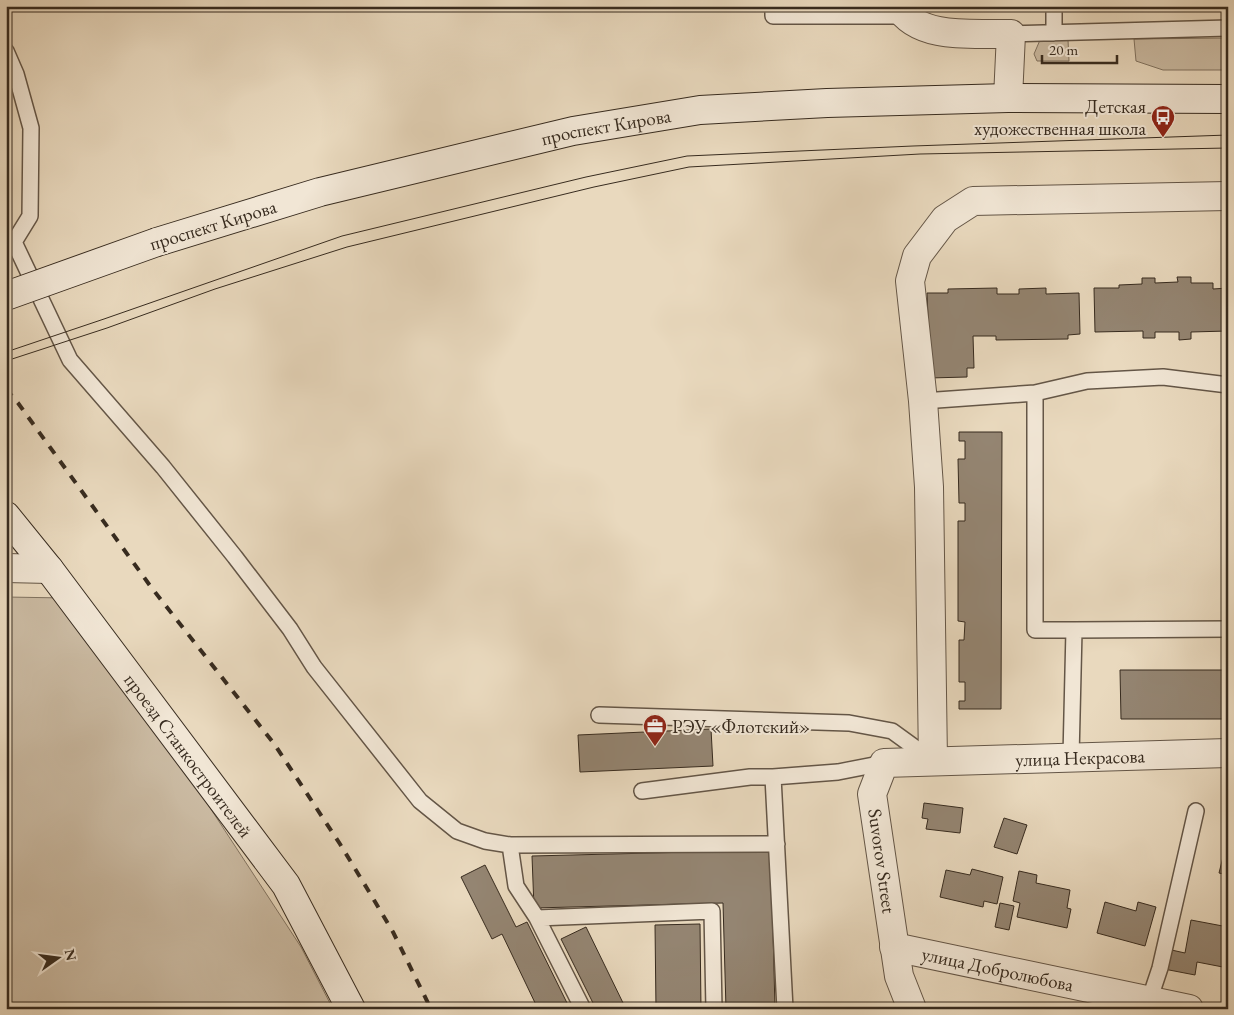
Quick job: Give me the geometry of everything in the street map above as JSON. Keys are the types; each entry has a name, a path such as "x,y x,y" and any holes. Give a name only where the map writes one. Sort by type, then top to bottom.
{"street":[{"path":"901,11 922,26 944,32 1011,34 1008,98"},
{"name":"проспект Кирова","path":"6,296 157,242 320,192 573,132 700,110 1008,98 1228,99"},
{"path":"884,763 933,761 929,486 923,401 910,281 916,256 944,219 973,200 1228,196"},
{"name":"проезд Станкостроителей","path":"6,516 49,569 286,885 351,1009"},
{"path":"6,568 49,569"},
{"name":"улица Некрасова","path":"933,761 1228,753"},
{"name":"Suvorov Street","path":"884,763 872,794 899,976 912,1009"},
{"name":"улица Добролюбова","path":"894,947 1147,1004 1189,1009"}],"lane":[{"path":"773,6 773,16 901,11"},
{"path":"1054,6 1054,33"},
{"path":"1011,34 1228,28"},
{"path":"6,51 16,74 31,128 30,216 14,242 70,360 163,467 229,549 290,629 314,667 420,801 457,831 485,841 510,844 777,844"},
{"path":"923,401 1035,393 1087,381 1163,377 1228,385"},
{"path":"1035,393 1036,630 1228,630"},
{"path":"1071,757 1074,630"},
{"path":"599,715 849,723 892,731 933,761"},
{"path":"642,791 750,777 838,772 884,763"},
{"path":"773,777 785,1009"},
{"path":"1147,1004 1160,968 1196,810"},
{"path":"510,844 516,886 537,918 582,1009"},
{"path":"537,918 712,911 714,1009"}],"shaded area":[{"path":"1228,38 1228,70 1163,70 1136,61 1134,39"},
{"path":"1040,40 1068,40 1069,61 1037,61 1034,54"},
{"path":"6,597 66,598 169,745 301,947 333,1009 6,1009"}],"building":[{"path":"1177,277 1191,277 1191,283 1213,283 1213,289 1228,288 1228,331 1191,332 1191,339 1179,340 1179,332 1155,332 1155,338 1143,338 1143,331 1095,332 1094,288 1119,288 1119,285 1142,284 1142,278 1155,278 1155,283 1178,282"},
{"path":"997,288 997,294 1019,294 1019,289 1046,288 1046,294 1079,293 1080,334 1068,335 1068,339 996,340 996,336 973,336 974,368 967,368 967,377 929,378 923,317 928,317 927,293 948,293 948,289"},
{"path":"959,432 1002,432 1001,709 959,709 959,701 965,701 965,682 959,682 959,640 964,640 965,622 958,621 958,521 965,521 965,503 959,503 958,459 965,459 965,441 959,441"},
{"path":"1120,670 1228,670 1228,719 1121,719"},
{"path":"711,729 713,766 580,772 578,735"},
{"path":"924,803 963,808 960,833 926,829 928,819 922,818"},
{"path":"1004,818 1027,825 1017,854 994,847"},
{"path":"1228,837 1228,875 1219,873"},
{"path":"771,850 775,1009 726,1009 723,903 534,908 532,856"},
{"path":"485,865 516,927 527,922 570,1009 538,1009 502,934 492,939 461,877"},
{"path":"972,869 1003,877 997,904 984,901 983,907 940,897 946,870 970,875"},
{"path":"1019,871 1037,875 1036,883 1070,890 1067,908 1071,909 1067,928 1017,917 1020,903 1013,901"},
{"path":"1105,902 1136,911 1138,902 1156,907 1145,946 1097,933"},
{"path":"1000,903 1014,906 1009,930 995,927"},
{"path":"1191,920 1228,927 1228,968 1197,962 1195,975 1164,969 1167,949 1185,953"},
{"path":"700,924 701,1009 656,1009 655,925"},
{"path":"586,927 626,1009 596,1009 561,939"}],"tram line":[{"path":"6,352 342,236 586,177 687,156 1228,135"},
{"path":"6,361 107,328 215,289 347,247 594,187 689,167 920,154 1228,148"}],"railway":[{"path":"6,389 151,587 275,745 340,844 393,932 431,1009"}],"place":[{"name":"Детская художественная школа","path":"1163,138"},
{"name":"РЭУ «Флотский»","path":"655,747"}]}
